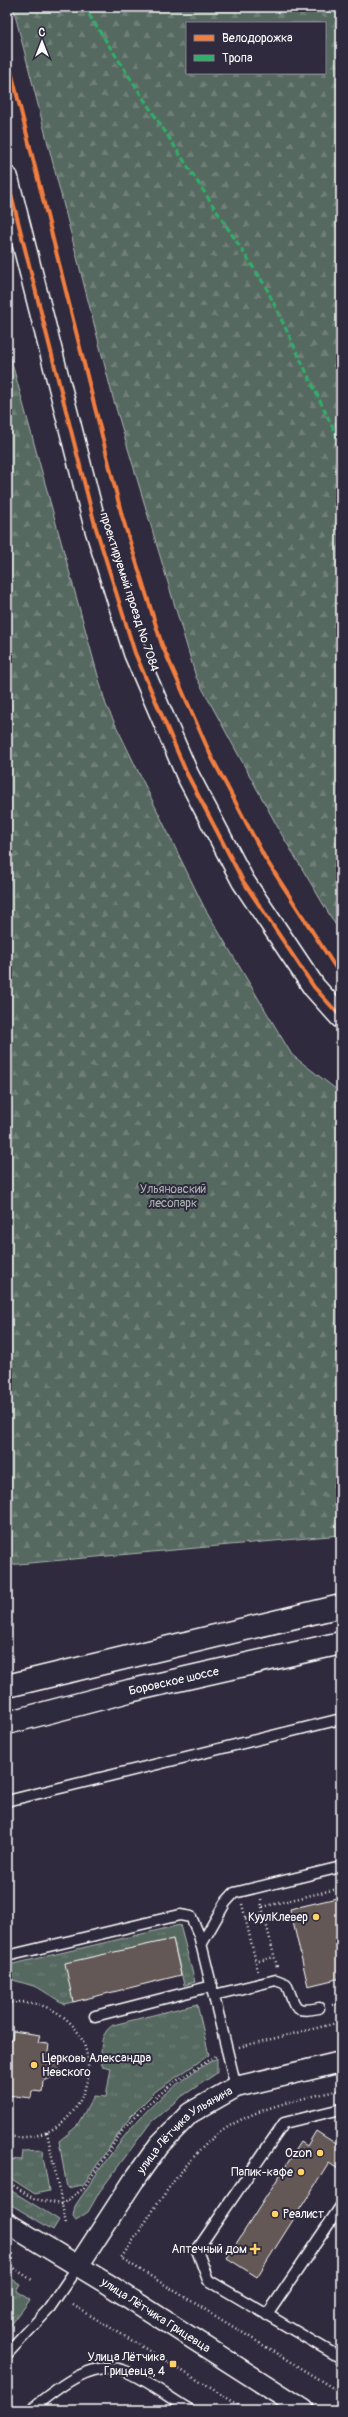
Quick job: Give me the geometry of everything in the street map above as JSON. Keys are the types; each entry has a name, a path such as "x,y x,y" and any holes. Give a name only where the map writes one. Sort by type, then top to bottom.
{"street":[{"name":"проектируемый проезд № 7084","path":"7,178 95,525 136,653 187,774 244,881 314,986 341,1017"},
{"path":"7,1686 341,1606"},
{"name":"Боровское шоссе","path":"7,1723 129,1691 341,1643"},
{"name":"улица Лётчика Ульянина","path":"78,2266 134,2180 174,2128 200,2106 236,2087 341,2062"},
{"name":"улица Лётчика Грицевца","path":"7,2223 78,2266 304,2410"}],"lane":[{"path":"7,1801 341,1718"},
{"path":"201,1945 229,1897 239,1891 341,1867"},
{"path":"7,1956 185,1914 191,1917 195,1923 201,1945 236,2087"},
{"path":"95,2016 213,1991 280,1981 286,1984 291,2002 296,2008 306,2011 319,2008"},
{"path":"341,2109 284,2123 197,2250 208,2280 341,2358"},
{"path":"267,2315 341,2206"},
{"path":"7,2354 48,2310 78,2266"},
{"path":"30,2410 63,2385 97,2369 124,2371 190,2410"}],"path":[{"path":"258,1886 280,1981"},
{"path":"262,1907 341,1888"},
{"path":"239,1891 261,1984"},
{"path":"245,1918 264,1913"},
{"path":"255,1962 274,1957"},
{"path":"7,2003 26,2002 51,2009 72,2025 85,2048 88,2074 83,2097 70,2116 47,2132 31,2137 7,2136"},
{"path":"341,2090 296,2100 248,2117 215,2136 190,2160 121,2258 341,2394"},
{"path":"47,2132 66,2224"},
{"path":"7,2181 34,2199 62,2204"},
{"path":"7,2264 32,2280"},
{"path":"73,2305 247,2410"}],"green space":[{"path":"13,7 341,7 341,934 282,835 196,677 113,398"},
{"name":"Ульяновский лесопарк","path":"7,345 106,705 204,907 292,1055 341,1093 341,1535 7,1565"},
{"path":"180,1925 195,1982 184,1985 173,1939 73,2002 64,2004 37,1987 13,1980 9,1965"},
{"path":"197,2004 209,2055 156,2091 131,2116 83,2185 67,2188 59,2141 76,2127 94,2096 106,2097 111,2068 102,2066 102,2043 105,2033 113,2025"},
{"path":"217,2058 217,2073 181,2097 151,2122 100,2191 88,2212 76,2220 73,2216 75,2206 120,2141 153,2105 171,2089"},
{"path":"42,2150 49,2191 35,2194 7,2176 7,2159 22,2160 23,2151"},
{"path":"7,2188 59,2220 53,2230 10,2204 7,2201"},
{"path":"7,2276 20,2284 16,2291 30,2300 8,2329"}],"building":[{"path":"341,1897 341,1978 308,1986 290,1909"},
{"path":"173,1939 181,1975 73,2002 65,1963"},
{"name":"Церковь Александра Невского","path":"13,2031 40,2035 38,2043 49,2044 48,2052 60,2063 59,2074 44,2081 43,2092 32,2091 31,2098 7,2095 7,2039 12,2040"},
{"path":"316,2131 341,2147 341,2171 329,2163 257,2277 227,2258 301,2142 307,2146"}],"marked path":[{"path":"84,7 266,287 341,445"}],"cycle path":[{"path":"7,55 122,516 162,645 211,756 265,858 341,976"},
{"path":"7,178 95,525 135,653 187,774 243,881 314,987 341,1017"}],"place":[{"name":"КуулКлевер","path":"316,1917"},
{"name":"Церковь Александра Невского","path":"34,2065"},
{"name":"Ozon","path":"320,2153"},
{"name":"Папик-кафе","path":"301,2172"},
{"name":"Реалист","path":"275,2214"},
{"name":"Аптечный дом","path":"255,2249"},
{"name":"Улица Лётчика Грицевца, 4","path":"173,2364"}]}
